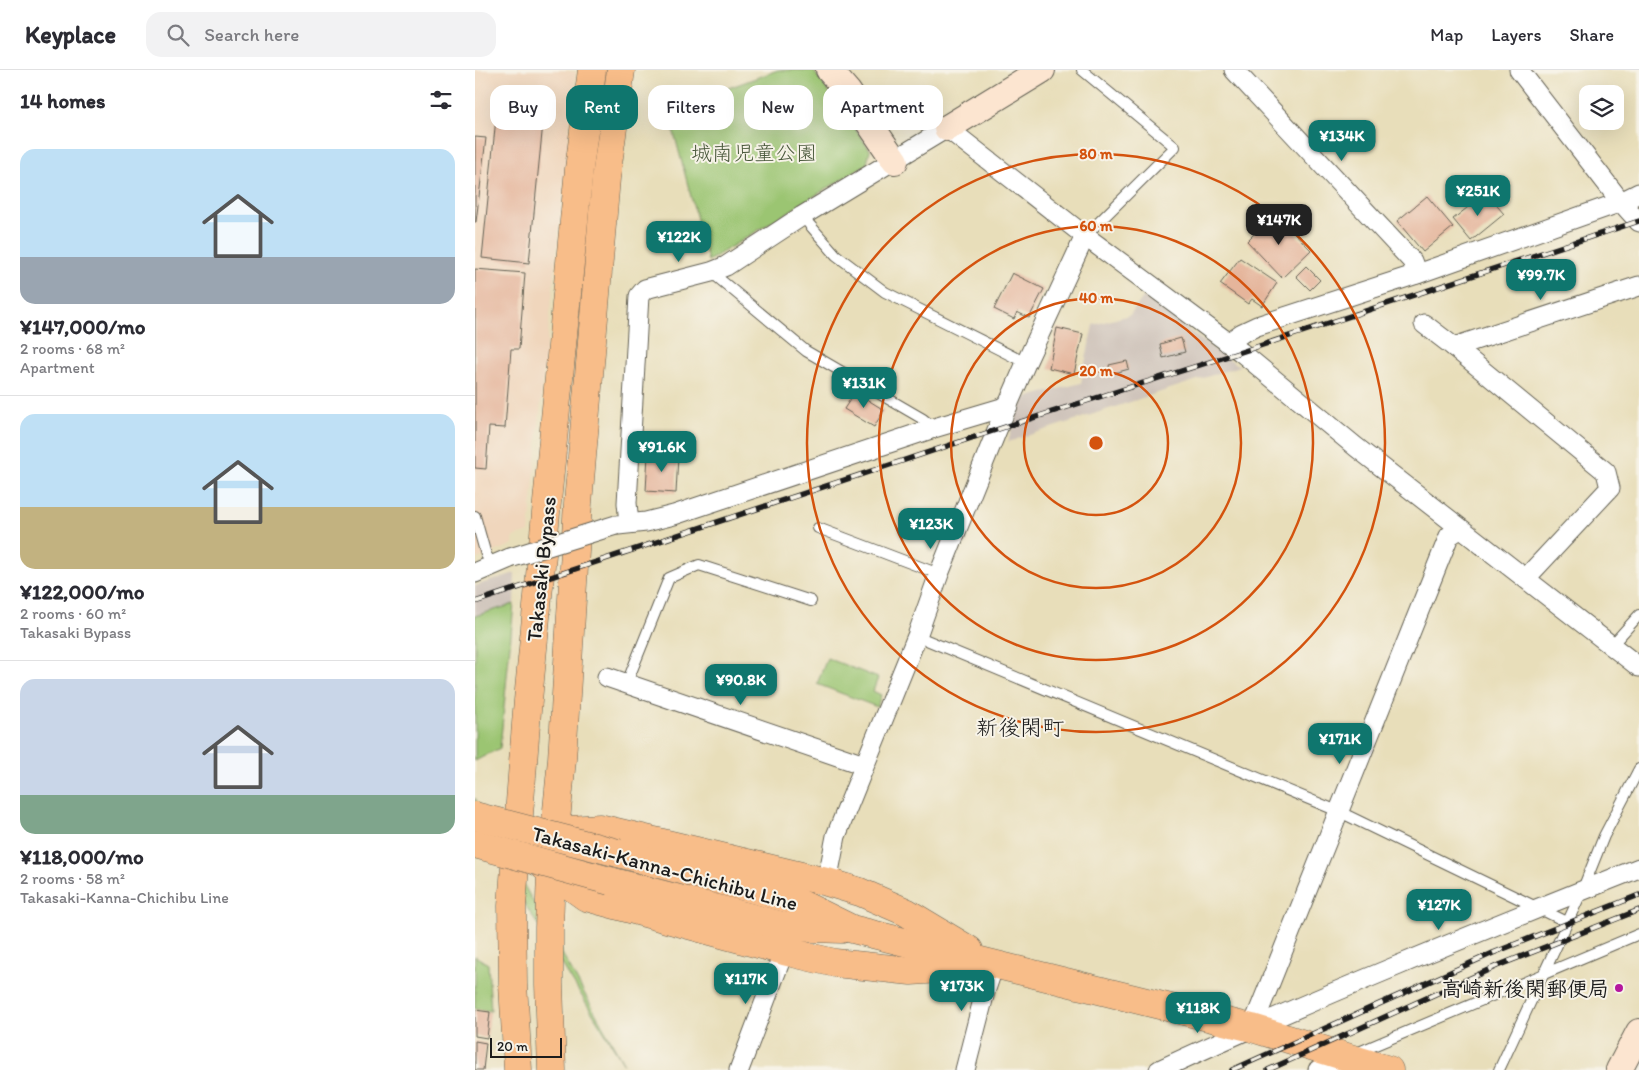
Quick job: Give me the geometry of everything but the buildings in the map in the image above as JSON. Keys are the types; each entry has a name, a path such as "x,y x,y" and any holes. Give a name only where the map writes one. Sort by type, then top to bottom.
{"main road":[{"name":"Takasaki Bypass","path":"519,1070 513,984 512,906 528,702 579,179 592,70"},
{"name":"Takasaki Bypass","path":"552,1070 549,984 551,872 563,759 578,502 606,178 621,70"},
{"name":"Takasaki-Kanna-Chichibu Line","path":"475,816 793,900 852,929 1252,1028 1389,1070"},
{"path":"518,843 555,831 600,828 827,882 860,892 905,912 994,965"},
{"path":"475,830 518,843 551,872 586,897 784,951 835,963 911,971 994,965"},
{"name":"Takasaki-Kanna-Chichibu Line","path":"475,844 787,927 852,929"}],"street":[{"path":"829,70 848,92 895,161"},
{"path":"622,524 627,503 639,296 645,289 711,272 726,266 802,216 1042,70"},
{"path":"1235,70 1412,261 1417,274"},
{"path":"1519,70 1621,202 1639,222"},
{"path":"947,128 1085,236 1228,343 1460,529 1639,666"},
{"path":"1228,343 1242,333 1257,326 1417,274 1621,202 1639,192"},
{"path":"827,882 836,836 917,636 939,574 1026,363 1085,236"},
{"path":"1454,347 1639,286"},
{"path":"1424,324 1606,472 1610,488 1526,578"},
{"path":"475,573 502,561 622,524 646,522 675,514 934,428 1008,406"},
{"path":"1252,1028 1449,536 1460,529"},
{"path":"607,677 864,765"},
{"path":"1159,1070 1252,1028 1537,908 1639,868"},
{"path":"739,1070 784,951"},
{"path":"965,1070 994,965"},
{"path":"1619,1070 1639,1032"},
{"path":"1318,1070 1346,1058"}],"lane":[{"path":"1082,70 1175,147 1085,236"},
{"path":"802,216 836,255 885,292 1026,363"},
{"path":"711,272 806,351 923,419 934,428"},
{"path":"475,516 486,555 502,561"},
{"path":"818,528 939,574"},
{"path":"626,685 669,578 684,571 699,565 811,601"},
{"path":"1612,645 1639,615"},
{"path":"917,636 1340,812 1567,922"},
{"path":"1499,1070 1582,891 1604,836 1639,769"},
{"path":"1346,1058 1639,934"}],"shaded area":[{"path":"475,70 562,70 576,72 575,85 566,85 566,130 570,130 529,532 513,537 513,544 475,560"},
{"path":"1144,296 1216,351 1240,366 1008,442 1017,412 1024,398 1081,383 1093,325 1130,315"},
{"path":"515,573 514,604 475,616 475,586"}],"green space":[{"name":"城南児童公園","path":"778,70 813,70 824,85 823,130 856,130 870,150 867,164 708,261 673,130 734,130 734,86"},
{"path":"514,604 500,748 475,761 475,616"},
{"path":"827,658 878,678 873,691 881,695 877,707 817,684"},
{"path":"475,798 624,1064 475,824"},
{"path":"475,956 488,964 491,1011 475,1009"}],"railway":[{"path":"475,602 1639,221"},
{"path":"1232,1070 1493,953 1639,895"},
{"path":"1268,1070 1497,966 1639,910"}],"place":[{"name":"高崎新後閑郵便局","path":"1619,988"}],"district":[{"name":"新後閑町","path":"1020,727"}]}
